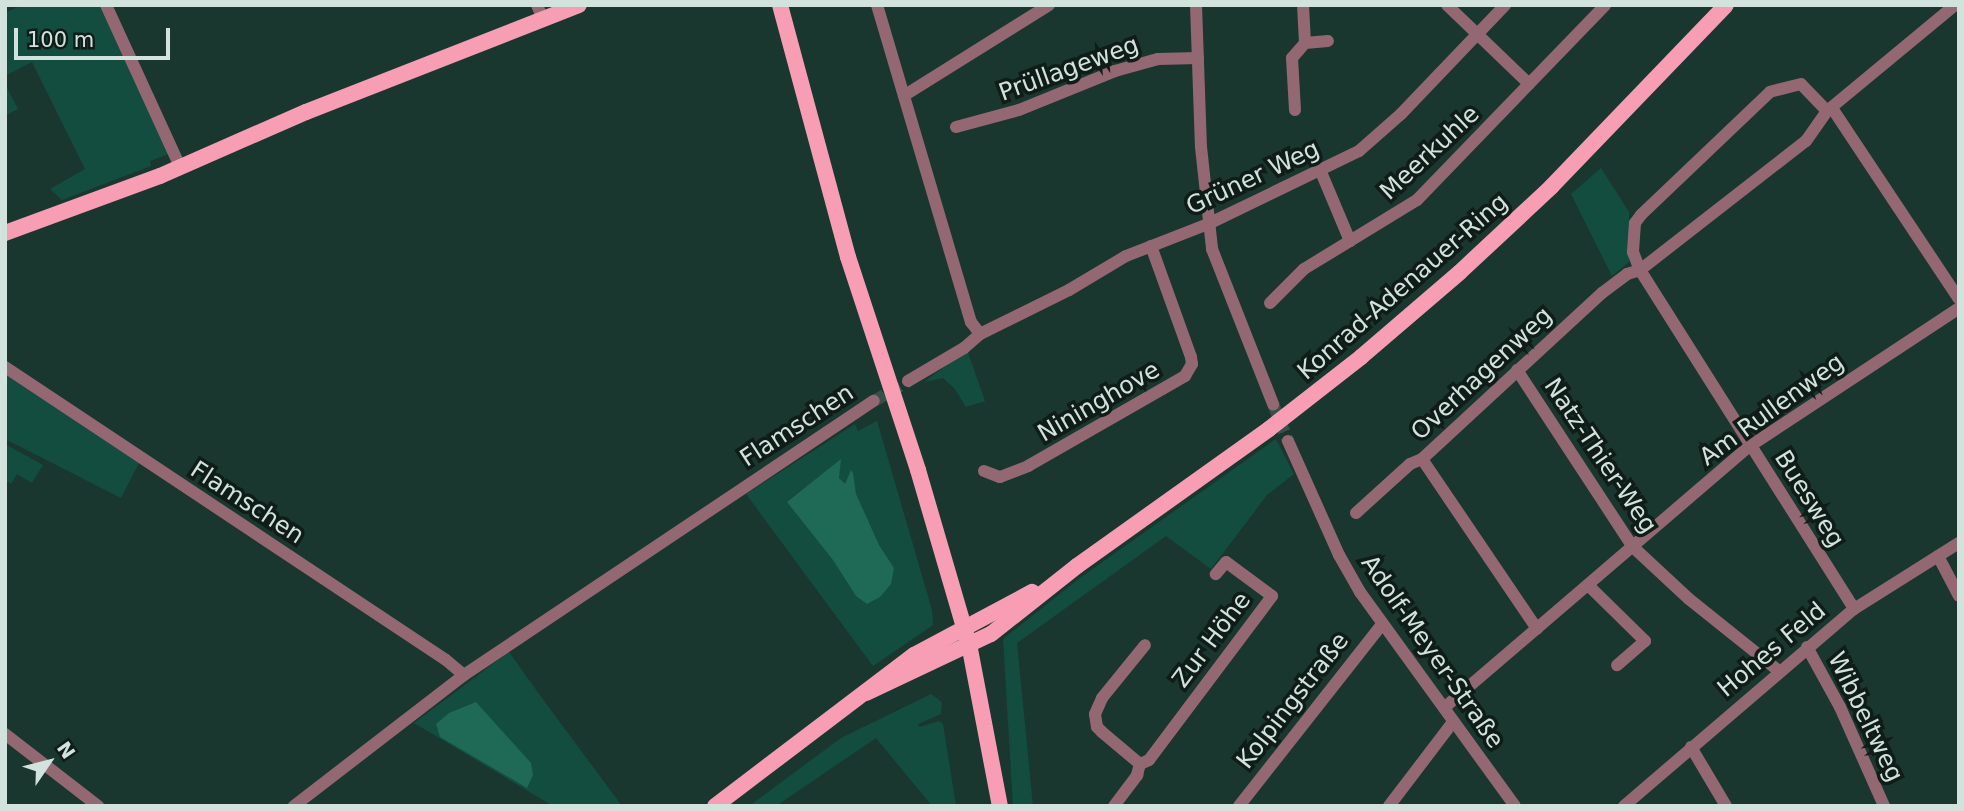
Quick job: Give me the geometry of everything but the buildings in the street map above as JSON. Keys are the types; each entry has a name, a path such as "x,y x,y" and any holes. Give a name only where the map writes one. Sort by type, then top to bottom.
{"main road":[{"path":"5,233 180,167 540,12 579,5"},
{"path":"780,5 848,257 918,470 969,644 1000,806"},
{"name":"Konrad-Adenauer-Ring","path":"1077,566 1269,429 1441,288 1568,170 1726,5"},
{"path":"715,806 914,655 964,627 989,617 1077,566"},
{"path":"866,693 991,634 1077,566"}],"street":[{"path":"106,5 180,167"},
{"path":"877,5 971,322 980,334"},
{"path":"905,95 1049,5"},
{"path":"1196,5 1208,224 1212,249 1273,404"},
{"path":"1295,110 1292,58 1305,43 1303,5"},
{"path":"1447,5 1529,83"},
{"name":"Grüner Weg","path":"908,381 964,348 980,334 1069,290 1126,256 1208,224 1321,172 1359,151 1401,114 1505,5"},
{"name":"Meerkuhle","path":"1270,303 1304,269 1417,201 1605,5"},
{"name":"Overhagenweg","path":"1356,513 1410,464 1422,459 1602,293 1627,274 1640,270 1806,141 1829,110 1955,5"},
{"path":"1305,43 1328,41"},
{"name":"Prüllageweg","path":"956,127 989,120 1158,59 1198,58"},
{"path":"1640,270 1633,252 1632,237 1637,219 1770,92 1801,84 1829,110 1959,299"},
{"path":"1321,172 1350,241"},
{"name":"Nininghove","path":"984,471 1000,477 1028,466 1185,376 1192,364 1191,357 1151,246"},
{"name":"Buesweg","path":"1640,270 1854,609"},
{"name":"Am Rullenweg","path":"1445,707 1750,446 1959,308"},
{"name":"Flamschen","path":"5,367 446,660 464,675"},
{"name":"Natz-Thier-Weg","path":"1517,370 1633,547 1689,599 1779,671"},
{"name":"Flamschen","path":"294,806 464,675 874,401"},
{"name":"Adolf-Meyer-Straße","path":"1288,441 1339,555 1382,624 1515,806"},
{"path":"1422,459 1537,629"},
{"name":"Hohes Feld","path":"1624,806 1854,609 1959,543"},
{"path":"1938,556 1959,596"},
{"name":"Zur Höhe","path":"1114,806 1138,775 1140,765 1149,760 1272,596 1226,562 1216,574"},
{"path":"1588,585 1646,641 1617,666"},
{"name":"Kolpingstraße","path":"1239,806 1382,624"},
{"name":"Zur Höhe","path":"1140,765 1097,727 1095,714 1102,698 1145,645"},
{"name":"Wibbeltweg","path":"1807,647 1840,706 1884,806"},
{"path":"1389,806 1453,722"},
{"path":"5,734 97,806"},
{"path":"1691,747 1726,806"}],"shaded area":[{"path":"22,5 99,5 169,154 150,161 151,166 62,200 50,189 85,169 32,62 5,76 5,13"},
{"path":"5,84 18,109 5,116"},
{"path":"1601,168 1629,212 1629,262 1612,276 1571,194"},
{"path":"967,350 985,401 966,407 955,389 943,378 924,382"},
{"path":"5,374 139,463 121,498 5,439"},
{"path":"877,421 932,610 933,625 873,666 746,494 855,424 858,431"},
{"path":"1276,439 1294,474 1267,495 1211,569 1166,536 1017,643 1033,806 1013,806 1003,639 1080,578"},
{"path":"5,444 43,465 32,483 17,474 11,484 5,480"},
{"path":"841,459 839,478 845,484 851,470 853,473 856,494 879,545 894,568 891,584 880,597 867,604 856,596 833,560 787,502"},
{"path":"509,652 622,806 553,806 414,723"},
{"path":"931,694 942,702 941,714 918,724 920,727 939,721 943,724 956,806 932,806 876,738 776,806 749,806 841,738"},
{"path":"476,702 531,763 533,775 527,788 440,737 436,724 449,713"}],"tunnel":[{"path":"874,401 908,381"},
{"path":"1273,404 1288,441"}]}
